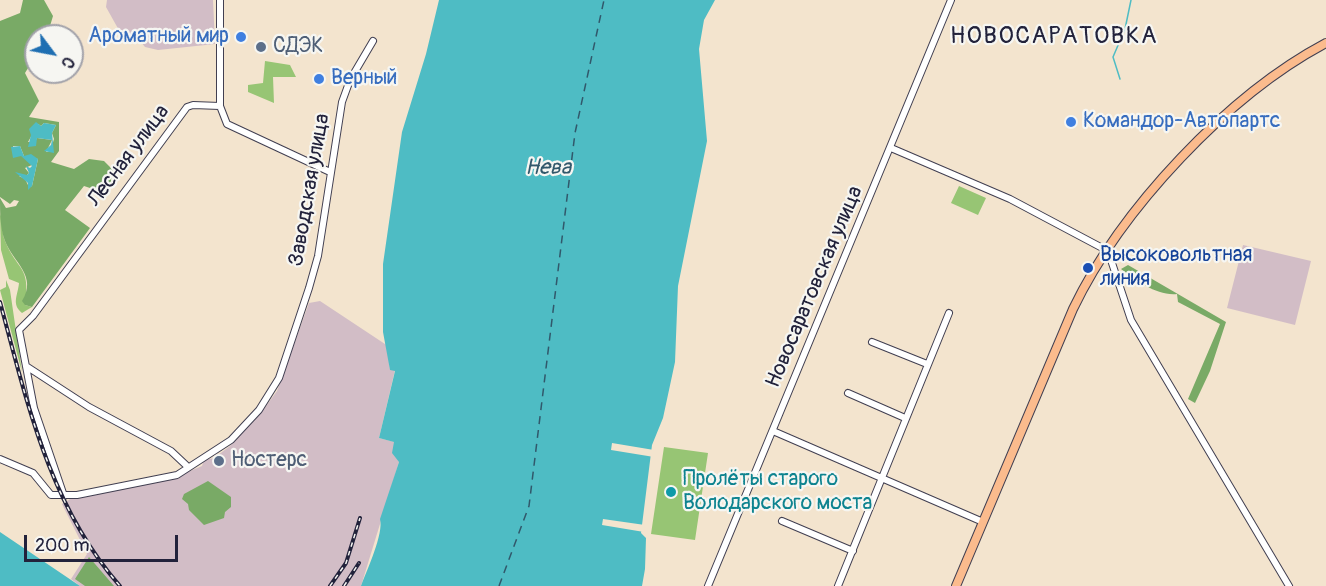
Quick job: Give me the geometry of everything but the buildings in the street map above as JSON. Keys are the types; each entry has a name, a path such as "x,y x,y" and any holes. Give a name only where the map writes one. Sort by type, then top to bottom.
{"main road":[{"path":"957,586 1076,303 1091,274 1163,180 1220,119 1289,64 1326,43"}],"street":[{"path":"219,0 220,106 227,124 330,172"},
{"name":"Новосаратовская улица","path":"708,586 951,0"},
{"name":"Заводская улица","path":"64,496 177,475 231,440 259,410 279,378 318,256 342,102 350,80 373,41"},
{"name":"Лесная улица","path":"26,366 19,330 33,316 187,107 193,105 220,106"},
{"path":"891,148 1010,199 1108,250 1131,320 1289,586"},
{"path":"838,586 949,313"},
{"path":"872,342 927,364"},
{"path":"26,366 89,407 171,451 188,467"},
{"path":"0,459 33,473 51,495 64,496 34,408 26,366"},
{"path":"848,393 905,418"},
{"path":"773,430 983,522"},
{"path":"782,521 853,551"}],"shaded area":[{"path":"107,0 213,0 215,44 158,50 145,47 141,42 125,41 106,7"},
{"path":"1243,245 1311,261 1295,325 1227,308"},
{"path":"320,301 388,346 390,370 395,370 379,438 395,442 399,462 361,586 80,586 71,579 87,554 62,504 72,498 178,476 202,466 204,460 214,458 230,446 261,413 277,391 309,303"}],"green space":[{"path":"23,0 44,0 53,16 51,24 24,24 24,84 30,84 39,101 29,117 59,122 59,151 51,162 74,169 89,159 104,161 113,170 110,186 99,191 84,186 65,210 90,228 32,307 25,305 22,301 26,292 26,277 5,241 0,214 0,198 6,208 16,206 19,201 14,200 10,204 0,197 0,21 20,13","holes":["44,123 56,125 52,133 54,139 50,152 46,152 52,140 37,138 35,142 28,142 38,124 41,126","13,146 20,146 24,156 38,159 32,186 29,187 25,179 19,176 27,175 29,173 25,168 32,165 22,155 13,157"]},
{"path":"265,61 290,65 296,77 273,77 274,103 248,92 248,85 263,83"},
{"path":"959,186 986,198 978,215 951,203"},
{"path":"0,214 5,241 22,269 26,282 25,305 32,307 22,313 16,303 19,283 9,279 1,250"},
{"path":"1128,265 1226,322 1210,371 1195,403 1188,399 1220,324 1178,302 1177,294 1162,293 1140,283 1121,269"},
{"path":"6,280 10,290 22,372 0,290 6,287"},
{"path":"664,447 708,453 695,540 651,534"},
{"path":"208,481 231,497 231,507 225,512 224,518 204,525 182,499 184,494"},
{"path":"89,557 114,586 85,586 75,579"}],"water":[{"name":"Нева","path":"439,0 715,0 704,20 699,49 707,141 678,286 675,362 663,418 652,445 641,533 646,538 642,586 361,586 380,533 380,519 399,462 392,453 394,442 379,438 395,371 390,370 383,332 383,264 402,132 426,54"},
{"path":"36,122 41,126 44,123 56,125 52,133 54,153 44,151 51,145 52,140 37,138 36,146 28,147 31,135 29,129"},
{"path":"20,146 24,156 31,154 38,159 32,186 28,190 28,183 15,172 27,175 29,173 26,166 30,168 32,166 21,156 13,158 11,147"},
{"path":"0,532 80,586 0,586"}],"pier":[{"path":"612,443 654,450 654,457 611,450"},
{"path":"603,519 645,525 644,532 602,525"}],"waterway":[{"path":"1120,79 1113,57 1125,29 1131,0"}],"ferry route":[{"path":"499,586 529,506 575,133 604,0"}],"railway":[{"path":"0,302 31,414 58,487 75,522 96,555 120,586"},
{"path":"330,586 346,563 360,518"},
{"path":"344,586 359,563"}],"place":[{"name":"Ароматный мир","path":"241,37"},
{"name":"СДЭК","path":"261,47"},
{"name":"Верный","path":"319,79"},
{"name":"Командор-Автопартс","path":"1071,122"},
{"name":"Высоковольтная линия","path":"1088,268"},
{"name":"Ностерс","path":"219,461"},
{"name":"Пролёты старого Володарского моста","path":"671,492"}],"district":[{"name":"НОВОСАРАТОВКА","path":"1054,37"}]}
